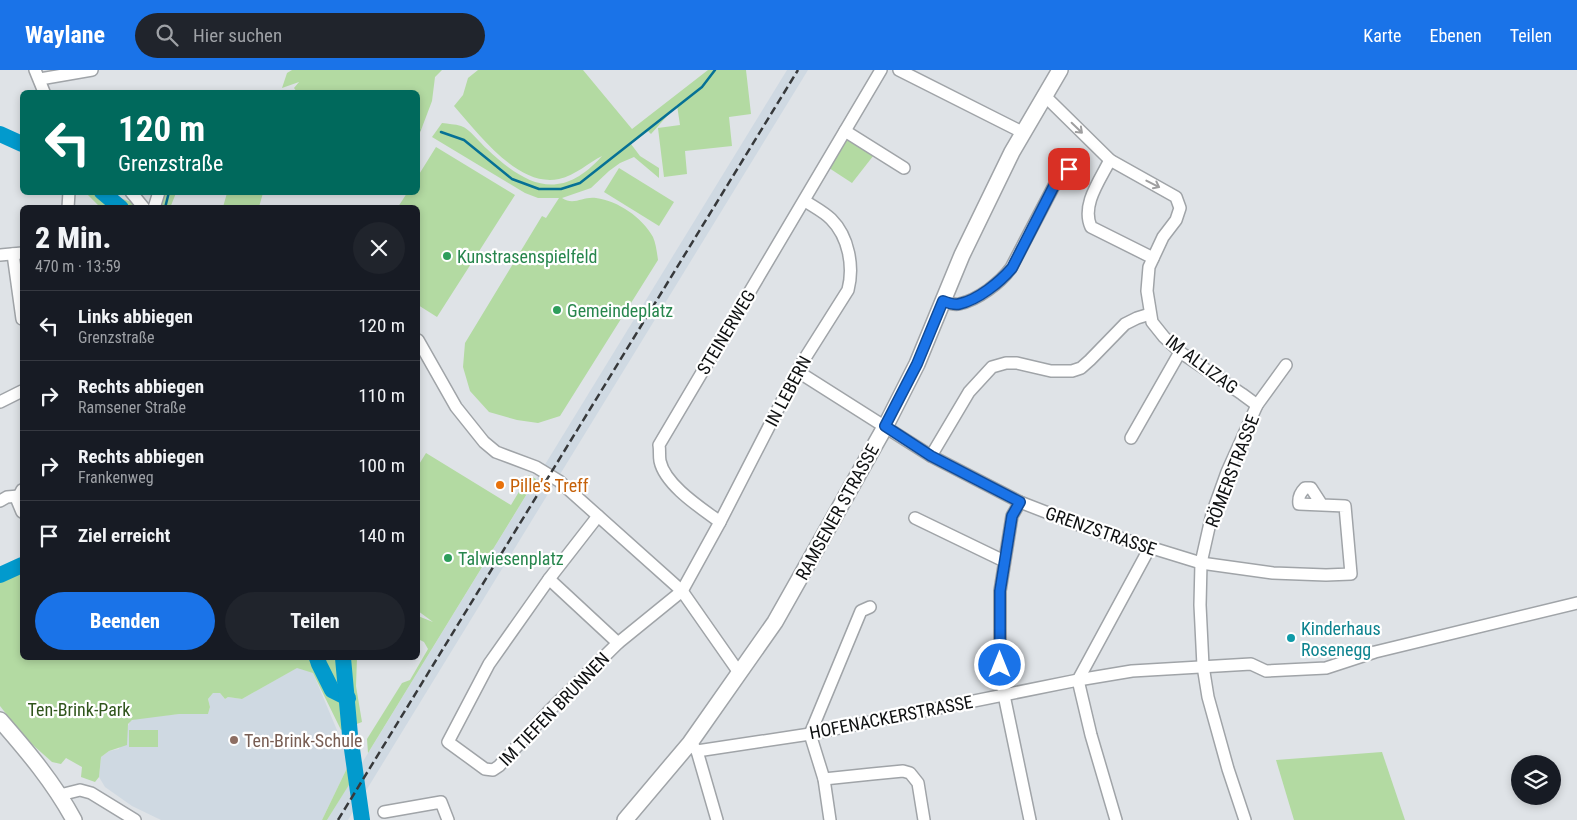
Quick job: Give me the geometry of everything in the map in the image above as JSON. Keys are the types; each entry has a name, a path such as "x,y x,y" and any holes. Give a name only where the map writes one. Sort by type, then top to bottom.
{"main road":[{"name":"RAMSENER STRASSE","path":"625,820 694,747 775,622 885,426 917,364 962,255 1022,132 1060,70"},
{"path":"0,720 35,760 60,795 74,820"}],"street":[{"path":"43,90 37,75 92,70"},
{"name":"STEINERWEG","path":"720,522 684,495 666,474 660,462 659,445 881,70"},
{"path":"899,70 1022,132"},
{"name":"IM ALLIZAG","path":"1043,96 1110,160 1176,197 1180,208 1176,220 1163,237 1151,263 1147,291 1152,322 1180,352 1257,405"},
{"path":"845,131 904,168"},
{"path":"1110,160 1092,194 1087,217 1091,227 1151,263"},
{"path":"943,301 958,304 980,294 1003,279 1012,268 1057,180 1069,169"},
{"path":"133,195 142,205"},
{"name":"IN LEBERN","path":"682,591 720,522 797,372 848,290 851,267 848,250 836,225 822,211 805,201"},
{"path":"0,255 18,253 20,286"},
{"path":"931,456 969,392 992,367 1006,363 1017,363 1051,371 1072,371 1081,368 1125,324 1150,314"},
{"path":"420,344 456,407 484,442 496,452 536,467 548,474 682,591 740,674"},
{"path":"1131,438 1180,352"},
{"name":"RÖMERSTRASSE","path":"1245,820 1208,697 1203,666 1200,605 1201,563 1212,514 1227,472 1257,405 1286,364"},
{"name":"GRENZSTRASSE","path":"797,372 931,456 1020,502 1084,528 1201,563 1273,573 1351,574 1345,506 1322,504"},
{"path":"0,402 20,392"},
{"path":"0,501 20,493"},
{"path":"20,493 17,500 20,507"},
{"path":"1020,502 1012,516 1000,591 1000,665 1004,695 1030,820"},
{"name":"IM TIEFEN BRUNNEN","path":"598,516 549,579 489,664 448,742 485,769 493,770 618,643 682,591"},
{"path":"916,518 1004,561"},
{"path":"1116,820 1091,735 1078,680 1149,549"},
{"name":"IM TIEFEN BRUNNEN","path":"549,579 618,643"},
{"name":"HOFENACKERSTRASSE","path":"694,747 810,734 1078,680 1132,671 1251,664 1266,670 1277,671 1326,668 1394,647 1577,603"},
{"path":"830,820 824,779 810,734 861,611 870,607"},
{"path":"694,747 717,820"},
{"path":"824,779 880,773 910,773 918,783 924,820"},
{"path":"60,795 80,790 91,794 135,820"},
{"path":"384,812 441,802 448,820"}],"shaded area":[{"path":"787,70 808,70 348,820 327,820"},
{"name":"Ten-Brink-Schule","path":"298,667 313,673 347,754 349,764 322,820 161,820 132,806 105,787 99,777 101,757 109,751 119,749 130,721 138,718 179,714 208,714 210,707 208,699 213,693 220,693 225,699 228,697 242,699"}],"green space":[{"path":"292,70 442,70 435,77 432,101 420,133 420,90 296,90 294,88 299,82 282,88 287,73"},
{"path":"478,70 583,70 632,129 708,70 746,70 751,114 729,117 732,146 685,151 687,174 664,177 658,128 680,125 677,105 651,134 648,131 631,144 640,156 659,168 659,178 634,157 620,163 591,188 562,198 575,201 596,198 621,206 629,211 643,223 653,237 658,260 560,416 538,423 517,420 489,412 470,391 463,367 465,343 542,216 546,218 559,198 538,198 525,193 432,137 442,123 461,126 468,130 516,173 544,184 558,184 572,180 587,170 602,156 576,172 559,179 544,180 514,167 487,143 454,106 463,95 468,78"},
{"path":"846,140 877,151 852,183 829,168"},
{"name":"Kunstrasenspielfeld","path":"436,147 515,195 437,317 420,306 420,205 399,205 406,195 420,195 420,173"},
{"path":"619,168 674,202 659,226 604,192"},
{"path":"88,195 115,195 140,205 98,205"},
{"path":"158,195 175,195 171,205 147,205 156,203"},
{"path":"226,195 262,195 260,205 224,205"},
{"name":"Talwiesenplatz","path":"426,453 511,505 529,475 536,479 368,753 367,739 402,683 410,680 428,649 424,642 420,640 420,617 433,622 420,612 420,463"},
{"name":"Ten-Brink-Park","path":"20,567 20,660 357,660 356,686 362,722 341,730 313,673 297,668 242,699 228,697 225,699 220,693 213,693 208,699 210,707 208,714 179,714 132,720 128,724 127,745 109,751 101,757 99,777 95,782 81,777 82,767 66,758 61,764 52,762 25,738 0,706 0,582"},
{"path":"129,730 158,730 158,747 129,747"},
{"path":"1382,752 1405,820 1294,820 1276,760"},
{"path":"349,764 352,780 327,820 322,820"}],"waterway":[{"path":"441,132 464,140 512,179 539,189 561,189 580,183 702,87 715,70"},
{"path":"0,134 20,143"},
{"path":"106,195 117,205"},
{"path":"166,205 168,195"},
{"path":"0,575 20,566"},
{"path":"318,660 332,690 348,698"},
{"path":"343,660 350,735 362,820"}],"railway":[{"path":"338,820 798,70"}],"place":[{"name":"Kunstrasenspielfeld","path":"447,256"},
{"name":"Gemeindeplatz","path":"557,310"},
{"name":"Pille’s Treff","path":"500,485"},
{"name":"Talwiesenplatz","path":"448,558"},
{"name":"Kinderhaus Rosenegg","path":"1291,638"},
{"name":"Ten-Brink-Schule","path":"234,740"}],"route":[{"path":"1000,665 1000,591 1012,516 1020,502 931,456 885,426 917,364 943,301 950,304 958,304 984,292 1003,279 1012,268 1057,180 1069,169"}]}
